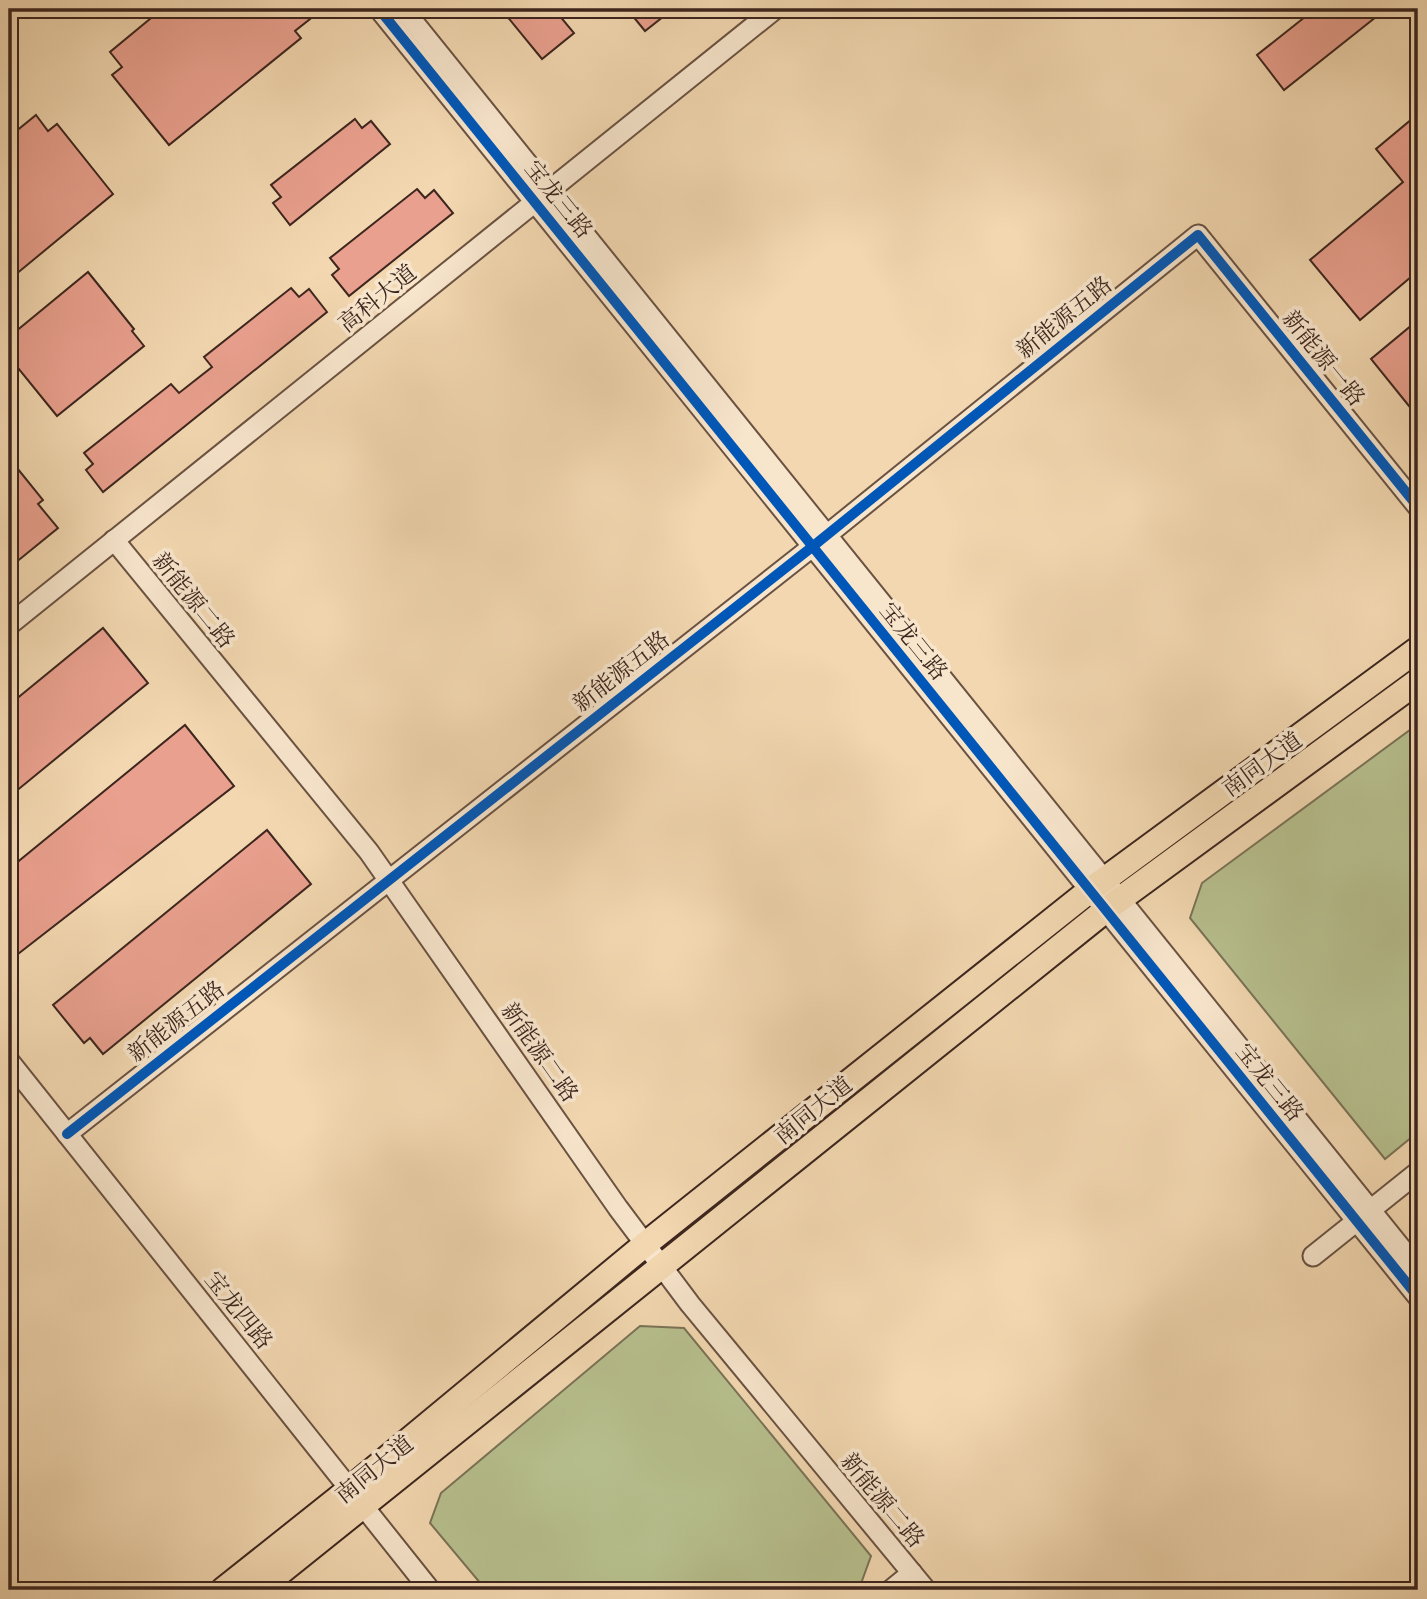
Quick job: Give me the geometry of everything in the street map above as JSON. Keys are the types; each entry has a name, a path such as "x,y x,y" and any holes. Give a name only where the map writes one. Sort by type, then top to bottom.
{"main road":[{"name":"南同大道","path":"258,1590 357,1497 645,1244 1097,885 1418,649"},
{"name":"南同大道","path":"223,1590 357,1497 662,1266 1113,905 1418,681"}],"street":[{"name":"宝龙三路","path":"379,9 542,196 1364,1215 1418,1297"},
{"name":"宝龙三路","path":"403,9 542,196"},
{"name":"高科大道","path":"9,625 775,9"},
{"name":"新能源五路","path":"67,1134 820,541 1198,235"},
{"name":"新能源一路","path":"1198,235 1418,507"},
{"name":"新能源二路","path":"114,540 369,852 690,1304 926,1590"},
{"name":"宝龙四路","path":"9,1061 430,1590"},
{"path":"1313,1256 1418,1172"},
{"name":"宝龙三路","path":"1364,1215 1418,1269"},
{"path":"891,1590 912,1573"}],"green space":[{"path":"1418,724 1418,1132 1385,1159 1190,918 1202,883"},
{"path":"640,1326 684,1328 871,1556 859,1589 486,1590 430,1523 441,1493"}],"building":[{"path":"162,9 302,9 310,19 295,31 301,38 169,145 112,75 122,67 110,52"},
{"path":"501,9 554,9 574,33 542,59"},
{"path":"627,9 673,9 645,31"},
{"path":"1315,9 1386,9 1284,90 1257,55"},
{"path":"1418,114 1418,271 1360,320 1310,260 1403,182 1376,149"},
{"path":"36,115 48,131 57,124 113,194 9,280 9,137"},
{"path":"355,119 362,128 371,121 390,144 290,225 273,203 281,197 271,185"},
{"path":"417,189 425,198 434,190 453,213 349,296 332,275 339,269 330,258"},
{"path":"88,272 134,329 132,331 144,346 57,416 9,357 9,337"},
{"path":"291,288 299,297 309,289 327,312 103,492 86,470 93,464 84,453 171,384 179,393 212,367 204,357"},
{"path":"1418,320 1418,399 1409,406 1371,359"},
{"path":"9,458 43,500 38,504 58,528 9,568"},
{"path":"103,628 148,683 9,797 9,705"},
{"path":"185,725 234,786 9,961 9,869"},
{"path":"267,830 311,884 103,1054 90,1038 84,1043 53,1005"}],"cycle path":[{"path":"379,9 1418,1297"},
{"path":"67,1134 812,547 1198,235 1418,507"}]}
